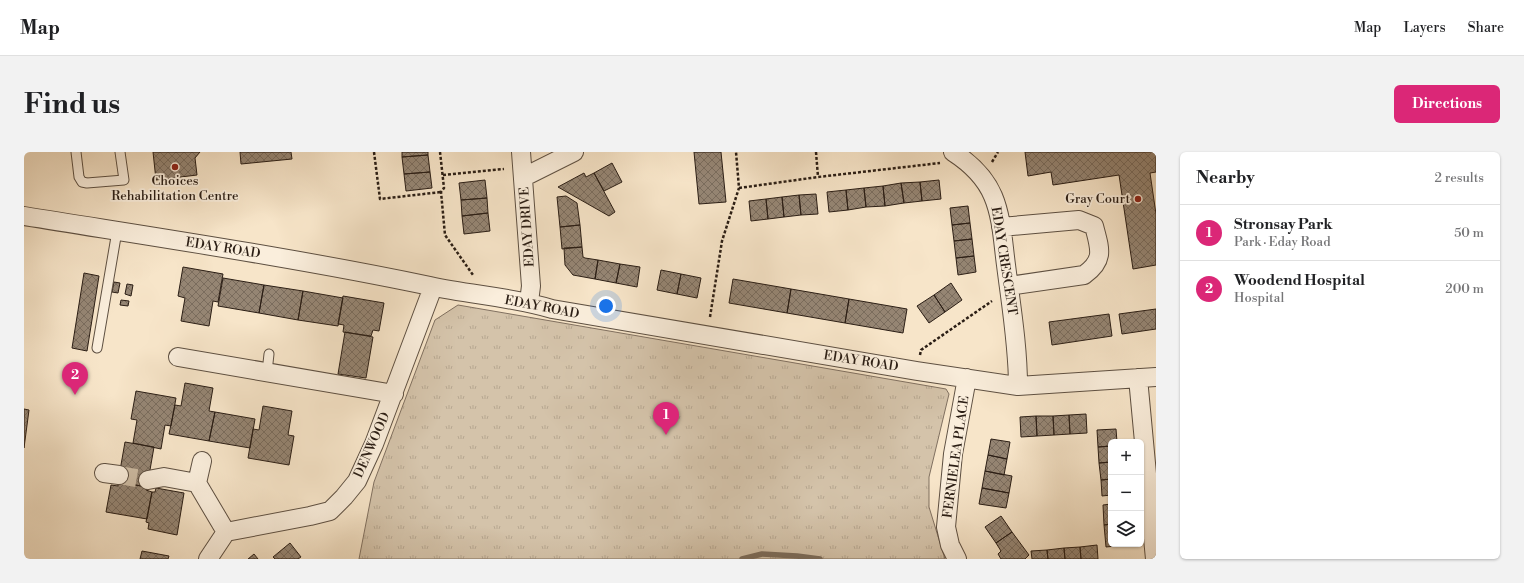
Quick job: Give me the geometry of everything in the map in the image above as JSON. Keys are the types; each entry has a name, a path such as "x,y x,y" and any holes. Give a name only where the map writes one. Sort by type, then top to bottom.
{"street":[{"name":"EDAY DRIVE","path":"521,152 531,286 529,302"},
{"path":"524,177 574,152"},
{"name":"EDAY CRESCENT","path":"953,152 980,173 993,196 1001,227 1018,360 1018,386"},
{"name":"EDAY ROAD","path":"24,216 329,266 433,287 506,300 529,302 552,310 917,371 1018,386 1156,377"},
{"path":"1001,227 1079,220 1094,226 1098,241 1100,257 1094,268 1084,276 1009,290"},
{"name":"DENWOOD","path":"226,532 330,511 344,497 357,480 374,444 433,287"},
{"path":"178,357 394,394"},
{"name":"FERNIELEA PLACE","path":"957,559 950,545 946,527 953,454 967,378"},
{"path":"1138,378 1155,559"},
{"path":"202,461 197,483 226,532 208,559"},
{"path":"148,480 164,478 197,483"}],"lane":[{"path":"76,152 79,177 82,182 87,184 124,180 120,152"},
{"path":"97,348 117,231"},
{"path":"267,372 269,354"}],"path":[{"path":"374,152 380,199 441,192"},
{"path":"440,152 444,188 441,192 445,235 474,277 472,293"},
{"path":"707,336 722,241 740,188 736,152"},
{"path":"816,152 818,177"},
{"path":"740,188 818,177 944,163 953,152"},
{"path":"443,175 511,169 524,177"},
{"path":"917,371 921,350 1009,290"}],"green space":[{"path":"458,305 946,389 949,394 929,477 929,507 945,559 359,559 374,482 435,320"}],"building":[{"name":"Choices Rehabilitation Centre","path":"153,152 200,152 195,158 197,175 156,180"},
{"name":"Choices Rehabilitation Centre","path":"240,152 291,152 292,159 241,164"},
{"path":"402,152 428,152 428,155 402,157"},
{"path":"694,152 721,152 726,202 699,204"},
{"name":"Gray Court","path":"1025,152 1156,152 1156,172 1150,173 1156,214 1156,265 1133,269 1119,175 1053,185 1051,172 1028,176"},
{"path":"428,155 430,172 404,174 402,157"},
{"path":"612,163 622,182 604,191 594,173"},
{"path":"430,172 432,188 406,191 404,174"},
{"path":"584,173 586,177 594,173 615,212 609,216 558,187"},
{"path":"485,180 487,198 461,200 459,183"},
{"path":"939,180 941,199 922,201 920,182"},
{"path":"920,182 922,201 904,203 901,183"},
{"path":"901,183 904,203 885,206 883,186"},
{"path":"883,186 885,206 866,207 864,188"},
{"path":"864,188 866,207 848,210 846,190"},
{"path":"846,190 848,210 829,212 827,192"},
{"path":"816,194 818,214 801,215 799,195"},
{"path":"799,195 801,215 784,217 782,197"},
{"path":"566,196 577,203 580,225 560,227 557,197"},
{"path":"782,197 784,217 768,219 766,199"},
{"path":"487,198 488,213 462,216 461,200"},
{"path":"766,199 768,219 751,221 749,201"},
{"path":"968,206 970,223 952,225 950,208"},
{"path":"488,213 490,231 464,234 462,216"},
{"path":"970,223 972,239 954,241 952,225"},
{"path":"580,225 582,247 562,249 560,227"},
{"path":"972,239 974,256 956,258 954,241"},
{"path":"582,247 583,257 598,260 595,279 573,275 565,265 564,248"},
{"path":"974,256 976,272 958,275 956,258"},
{"path":"598,260 620,264 616,283 595,279"},
{"path":"620,264 640,267 637,287 616,283"},
{"path":"183,267 223,274 218,302 213,301 209,326 181,321 185,298 178,296"},
{"path":"661,270 681,274 677,294 657,290"},
{"path":"84,273 99,276 87,351 72,348"},
{"path":"681,274 701,278 697,298 677,294"},
{"path":"223,278 264,285 259,313 218,306"},
{"path":"733,279 791,289 787,313 729,303"},
{"path":"114,282 120,283 118,293 112,292"},
{"path":"951,283 962,300 945,312 934,295"},
{"path":"127,284 133,285 131,296 125,294"},
{"path":"264,285 303,291 298,320 259,313"},
{"path":"791,289 849,299 845,323 787,313"},
{"path":"303,291 343,298 338,326 298,320"},
{"path":"934,295 945,312 929,323 917,306"},
{"path":"343,296 384,303 379,331 373,330 371,336 343,332 344,325 338,324"},
{"path":"849,299 907,309 903,333 845,323"},
{"path":"121,300 129,301 128,306 120,305"},
{"path":"1156,309 1156,329 1122,334 1119,314"},
{"path":"1109,314 1112,336 1052,345 1049,322"},
{"path":"345,332 373,337 366,378 338,374"},
{"path":"185,383 213,388 209,411 215,412 209,441 169,434 175,405 181,406"},
{"path":"136,391 176,398 171,426 165,425 161,449 133,443 137,420 131,419"},
{"path":"263,406 292,411 288,435 294,436 289,465 248,458 253,429 259,430"},
{"path":"24,409 29,410 24,448"},
{"path":"215,412 255,419 250,448 209,441"},
{"path":"1086,414 1087,433 1070,434 1069,415"},
{"path":"1069,415 1070,434 1054,435 1053,416"},
{"path":"1036,416 1037,436 1021,437 1020,417"},
{"path":"1036,416 1053,416 1054,435 1037,436"},
{"path":"1116,429 1117,439 1108,439 1108,446 1098,447 1097,430"},
{"path":"991,439 1010,442 1007,459 988,455"},
{"path":"125,442 154,447 147,487 118,482"},
{"path":"1108,446 1108,462 1099,463 1098,447"},
{"path":"988,455 1007,459 1004,475 985,471"},
{"path":"1108,462 1108,479 1101,480 1099,463"},
{"path":"985,471 1012,476 1009,493 982,488"},
{"path":"1108,479 1108,495 1102,496 1101,480"},
{"path":"118,482 147,487 146,490 152,492 147,519 106,512 111,485 118,486"},
{"path":"156,488 184,493 177,535 148,529 149,523 146,522 152,492 155,492"},
{"path":"982,488 1009,493 1006,508 979,504"},
{"path":"1108,504 1108,524 1104,525 1103,505"},
{"path":"1001,516 1012,532 996,543 985,527"},
{"path":"1108,524 1108,547 1106,547 1104,525"},
{"path":"1012,532 1029,555 1025,559 1001,559 998,554 1001,551 996,543"},
{"path":"290,543 301,557 298,559 275,559 273,557"},
{"path":"1097,545 1098,559 1081,559 1080,547"},
{"path":"1080,547 1081,559 1065,559 1064,548"},
{"path":"1064,548 1065,559 1048,559 1047,550"},
{"path":"1047,550 1048,559 1032,559 1031,551"},
{"path":"142,551 169,556 168,559 140,559"},
{"path":"254,554 258,559 248,559"}],"waterway":[{"path":"742,559 762,554 820,559"}],"tunnel":[{"path":"119,475 148,480"}],"place":[{"name":"Choices Rehabilitation Centre","path":"175,167"},
{"name":"Gray Court","path":"1138,199"},
{"name":"Woodend Hospital","path":"75,395"},
{"name":"Stronsay Park","path":"666,435"}]}
